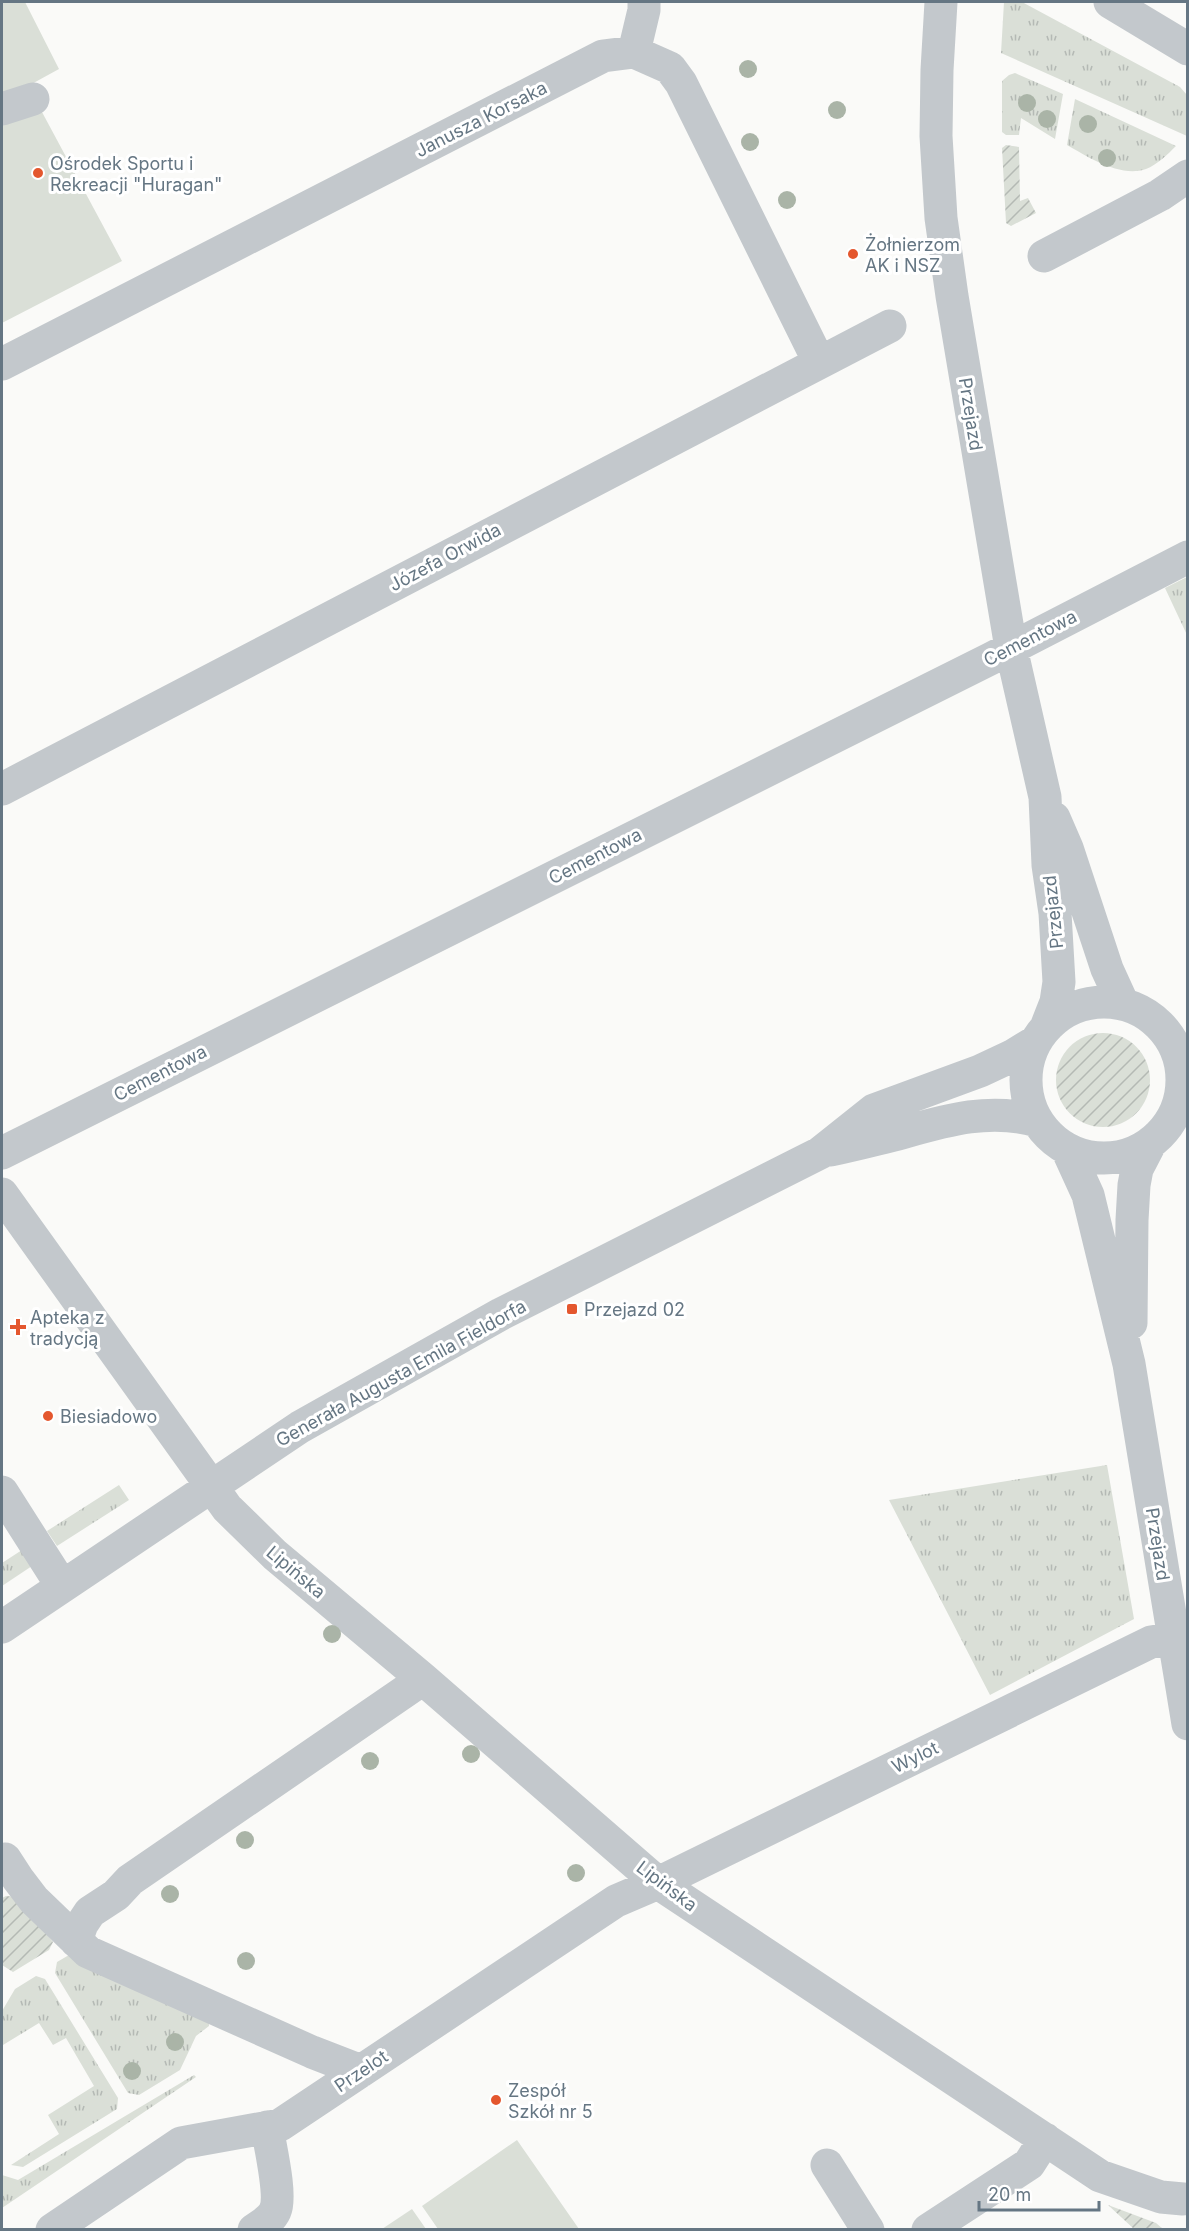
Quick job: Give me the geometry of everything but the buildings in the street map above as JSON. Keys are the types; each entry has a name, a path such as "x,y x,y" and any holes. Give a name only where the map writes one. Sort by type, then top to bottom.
{"street":[{"path":"644,2 634,52 670,68 681,83 819,362"},
{"path":"1110,2 1188,49"},
{"name":"Przejazd","path":"939,14 936,136 941,218 1011,648 1045,797 1048,865 1055,913 1059,982 1056,1002 1041,1034"},
{"name":"Janusza Korsaka","path":"2,364 603,56 634,52"},
{"path":"2,109 33,99"},
{"path":"1044,256 1160,195 1188,176"},
{"name":"Józefa Orwida","path":"2,789 890,326"},
{"name":"Cementowa","path":"2,1153 1011,648 1188,557"},
{"name":"Przejazd","path":"1045,797 1067,848 1107,969 1123,1004"},
{"path":"1103,1001 1123,1004 1142,1012 1156,1022 1177,1027 1176,1050 1184,1087 1173,1116 1164,1130 1151,1142 1137,1151 1120,1156 1104,1158 1086,1156 1067,1149 1050,1137 1037,1121 1029,1102 1025,1082 1028,1061 1041,1034 1063,1013 1082,1004 1103,1001"},
{"name":"Generała Augusta Emila Fieldorfa","path":"2,1627 210,1485 300,1427 501,1314 820,1153 874,1110 980,1071 1012,1056 1041,1034"},
{"name":"Generała Augusta Emila Fieldorfa","path":"820,1153 956,1118 995,1114 1018,1115 1037,1121"},
{"name":"Przejazd","path":"1129,1364 1134,1185 1137,1169 1151,1142"},
{"name":"Przejazd","path":"1067,1149 1088,1195 1129,1364 1180,1636 1188,1724"},
{"name":"Lipińska","path":"2,1194 227,1508 257,1539 423,1679 658,1883 1100,2176 1161,2197 1186,2199"},
{"path":"2,1492 62,1586"},
{"name":"Wylot","path":"658,1883 1150,1642 1180,1636"},
{"path":"76,1941 82,1924 90,1912 116,1895 130,1880 423,1679"},
{"path":"5,1859 18,1880 34,1899 88,1952 312,2052 361,2071"},
{"name":"Przelot","path":"52,2229 181,2144 280,2125 616,1901 658,1883"},
{"path":"254,2229 269,2220 276,2210 278,2198 267,2127"},
{"path":"928,2229 1029,2164 1045,2139"},
{"path":"827,2165 868,2229"}],"green space":[{"name":"Ośrodek Sportu i Rekreacji \"Huragan\"","path":"2,2 25,2 59,69 28,86 122,261 2,323"},
{"path":"1004,2 1022,2 1180,87 1187,95 1187,136 1001,53"},
{"path":"1015,73 1063,94 1055,139 1021,118 1019,135 1006,135 1002,132 1002,81"},
{"path":"1075,99 1176,146 1154,165 1136,171 1115,169 1094,160 1067,145"},
{"path":"1006,145 1019,147 1020,201 1028,198 1036,213 1011,226 1006,223 1002,148"},
{"path":"1187,577 1187,635 1165,588"},
{"path":"1103,1033 1121,1037 1136,1047 1146,1062 1150,1080 1146,1098 1136,1113 1121,1123 1103,1127 1085,1123 1070,1113 1060,1098 1056,1080 1060,1062 1070,1047 1085,1037"},
{"path":"1107,1465 1134,1619 990,1695 889,1500"},
{"path":"119,1485 129,1500 57,1546 47,1531"},
{"path":"22,1550 32,1566 2,1586 2,1563"},
{"path":"17,1897 53,1942 49,1950 13,1972 2,1965 2,1898"},
{"path":"69,1955 209,2023 209,2026 196,2036 180,2070 139,2095 128,2093 55,1973 57,1962"},
{"path":"36,1976 45,1979 118,2098 117,2109 23,2167 11,2165 59,2134 48,2115 94,2086 66,2038 53,2045 39,2023 3,2045 2,2011 15,1989"},
{"path":"194,2075 196,2077 2,2208 2,2175 18,2180"},
{"path":"517,2140 579,2229 438,2229 422,2206"},
{"path":"1108,2205 1156,2223 1163,2229 1134,2229"},
{"path":"412,2209 426,2229 382,2229"}],"place":[{"name":"Ośrodek Sportu i Rekreacji \"Huragan\"","path":"38,173"},
{"name":"Żołnierzom AK i NSZ","path":"853,254"},
{"name":"Przejazd 02","path":"572,1309"},
{"name":"Apteka z tradycją","path":"18,1327"},
{"name":"Biesiadowo","path":"48,1416"},
{"name":"Zespół Szkół nr 5","path":"496,2100"}]}
